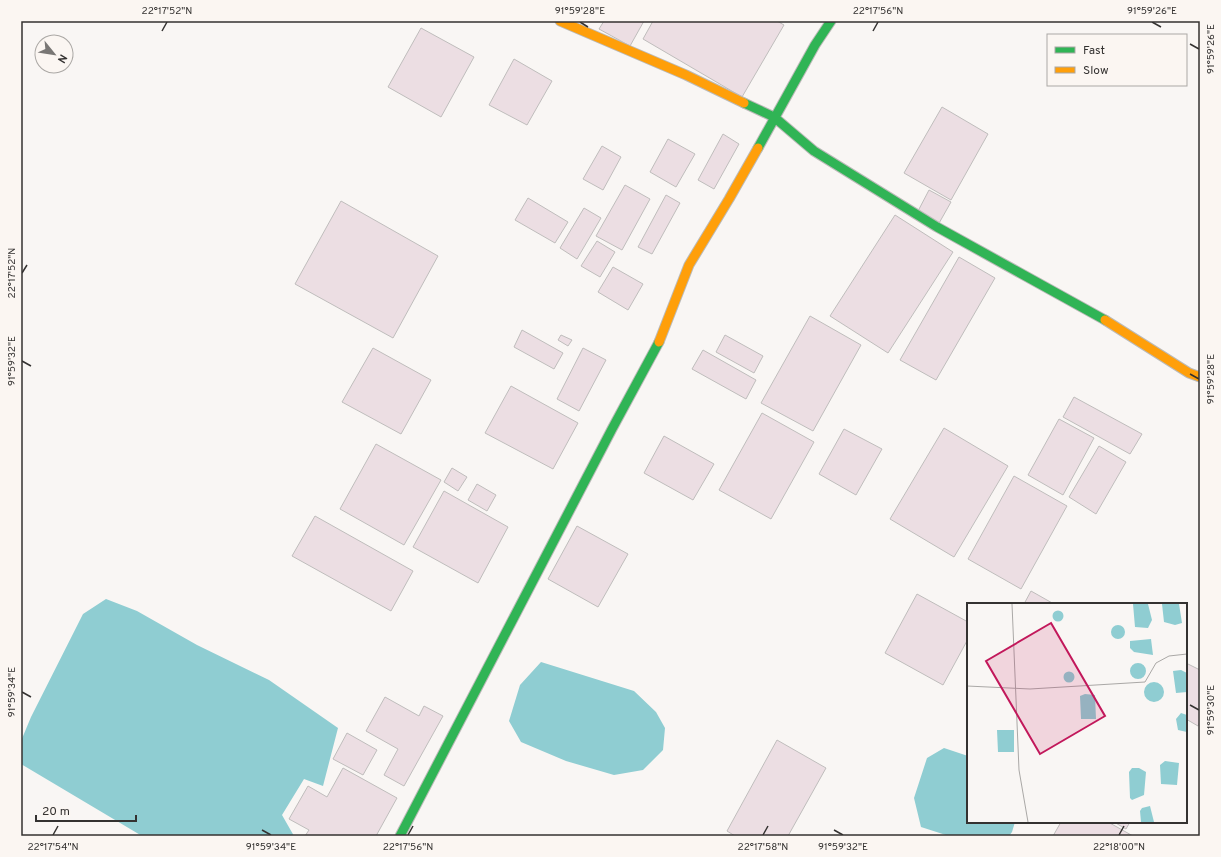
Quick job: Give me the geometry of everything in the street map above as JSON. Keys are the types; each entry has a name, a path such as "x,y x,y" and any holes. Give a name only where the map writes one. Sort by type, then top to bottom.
{"street":[{"path":"560,21 686,75 774,117 814,151 937,227 1092,312 1189,374 1200,377"},
{"path":"400,836 608,436 656,349 689,265 815,44 831,21"}],"water":[{"path":"106,599 137,611 197,645 269,680 338,728 323,786 304,779 282,815 294,836 142,836 21,764 21,741 31,717 83,614"},
{"path":"541,662 634,691 656,712 665,728 663,750 643,770 614,775 566,761 521,742 509,721 520,685"},
{"path":"944,748 967,756 967,823 1015,823 1009,836 949,836 921,827 914,798 927,758"}],"building":[{"path":"604,21 644,21 630,46 599,29"},
{"path":"653,21 777,21 784,25 742,97 643,39"},
{"path":"421,28 474,57 441,117 388,87"},
{"path":"514,59 552,81 527,125 489,105"},
{"path":"942,107 988,134 951,200 904,173"},
{"path":"723,134 739,144 714,189 698,180"},
{"path":"668,139 695,154 676,187 650,172"},
{"path":"602,146 621,157 603,190 583,179"},
{"path":"625,185 650,199 622,250 596,236"},
{"path":"929,190 951,202 938,225 917,213"},
{"path":"666,195 680,203 652,254 638,247"},
{"path":"528,198 568,222 555,243 515,220"},
{"path":"341,201 438,256 393,338 295,284"},
{"path":"584,208 601,218 577,259 560,248"},
{"path":"895,215 953,252 888,353 830,316"},
{"path":"597,241 615,252 600,277 581,266"},
{"path":"959,257 995,278 936,380 900,360"},
{"path":"613,267 643,284 628,310 598,292"},
{"path":"810,316 861,345 813,431 761,403"},
{"path":"522,330 563,353 554,369 514,347"},
{"path":"561,335 572,340 568,346 558,340"},
{"path":"725,335 763,356 754,373 716,352"},
{"path":"373,348 431,380 401,434 342,402"},
{"path":"583,348 606,360 579,411 557,399"},
{"path":"703,350 756,380 746,399 692,369"},
{"path":"511,386 578,423 553,469 485,433"},
{"path":"1074,397 1142,434 1130,454 1063,417"},
{"path":"762,413 814,442 771,519 719,490"},
{"path":"1059,419 1094,438 1063,495 1028,475"},
{"path":"944,428 1008,466 954,557 890,519"},
{"path":"844,429 882,449 856,495 819,474"},
{"path":"664,436 714,464 693,500 644,473"},
{"path":"376,444 441,480 404,545 340,509"},
{"path":"1099,446 1126,462 1096,514 1069,497"},
{"path":"452,468 467,477 458,491 444,482"},
{"path":"1014,476 1067,506 1021,589 968,559"},
{"path":"477,484 496,495 487,511 468,500"},
{"path":"444,491 508,527 478,583 413,547"},
{"path":"315,516 413,571 391,611 292,556"},
{"path":"577,526 628,554 598,607 548,579"},
{"path":"1031,591 1052,603 1025,603"},
{"path":"917,594 967,621 967,641 943,685 885,653"},
{"path":"1187,664 1200,670 1200,721 1198,726 1187,720"},
{"path":"385,697 419,716 424,706 443,716 404,786 384,775 398,749 366,731"},
{"path":"347,733 377,750 363,775 333,759"},
{"path":"777,740 826,768 788,836 735,836 727,831"},
{"path":"343,768 397,798 376,836 305,836 309,830 289,819 308,786 327,797"},
{"path":"1060,823 1110,823 1133,836 1053,836"},
{"path":"1116,823 1129,823 1126,829"}],"traffic: fast":[{"path":"758,148 815,45 831,21"},
{"path":"744,103 774,117 814,151 937,227 1105,320"},
{"path":"400,836 612,429 659,342"}],"traffic: slow":[{"path":"560,21 686,75 744,103"},
{"path":"659,342 689,265 758,148"},
{"path":"1105,320 1189,373 1200,377"}]}
